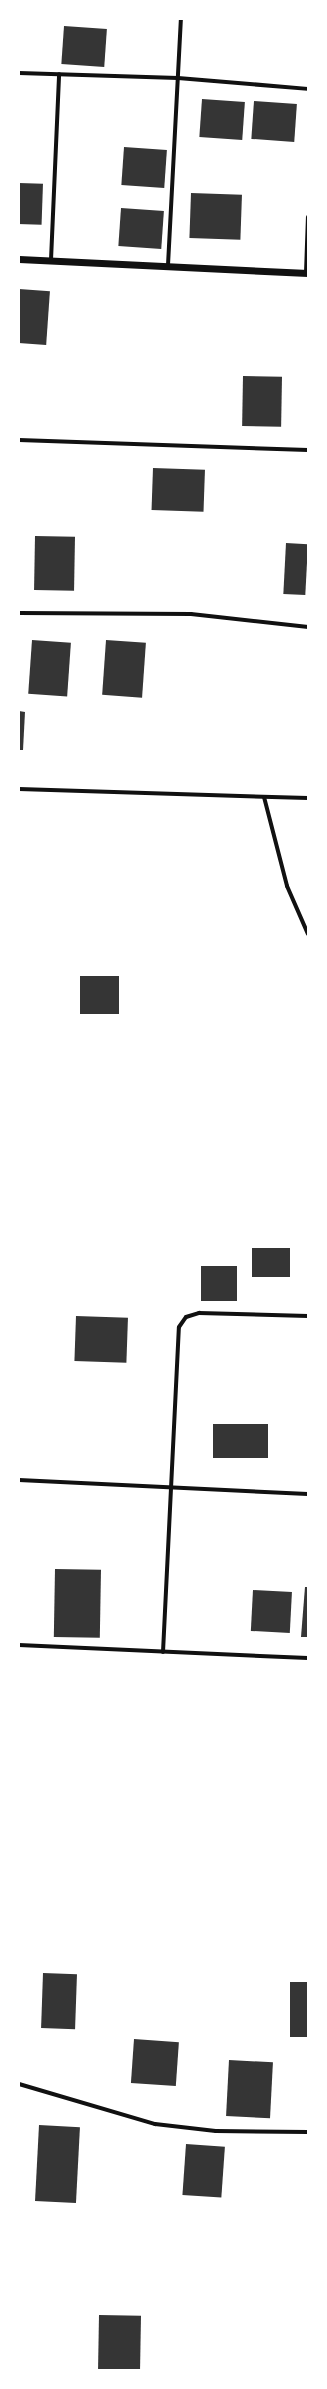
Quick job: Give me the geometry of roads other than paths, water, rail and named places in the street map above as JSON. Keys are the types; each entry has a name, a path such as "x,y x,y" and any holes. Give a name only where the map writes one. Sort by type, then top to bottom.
{"street":[{"path":"168,265 181,19"},
{"path":"19,72 178,78 308,89"},
{"path":"51,260 59,74"},
{"path":"19,259 168,265 307,273 308,217"},
{"path":"19,440 308,450"},
{"path":"19,613 183,614 308,628"},
{"path":"19,789 308,798"},
{"path":"264,796 287,886 308,934"},
{"path":"162,1652 178,1327 186,1317 199,1313 308,1316"},
{"path":"19,1480 308,1494"},
{"path":"19,1645 308,1658"},
{"path":"19,2084 155,2124 216,2131 308,2132"}]}
